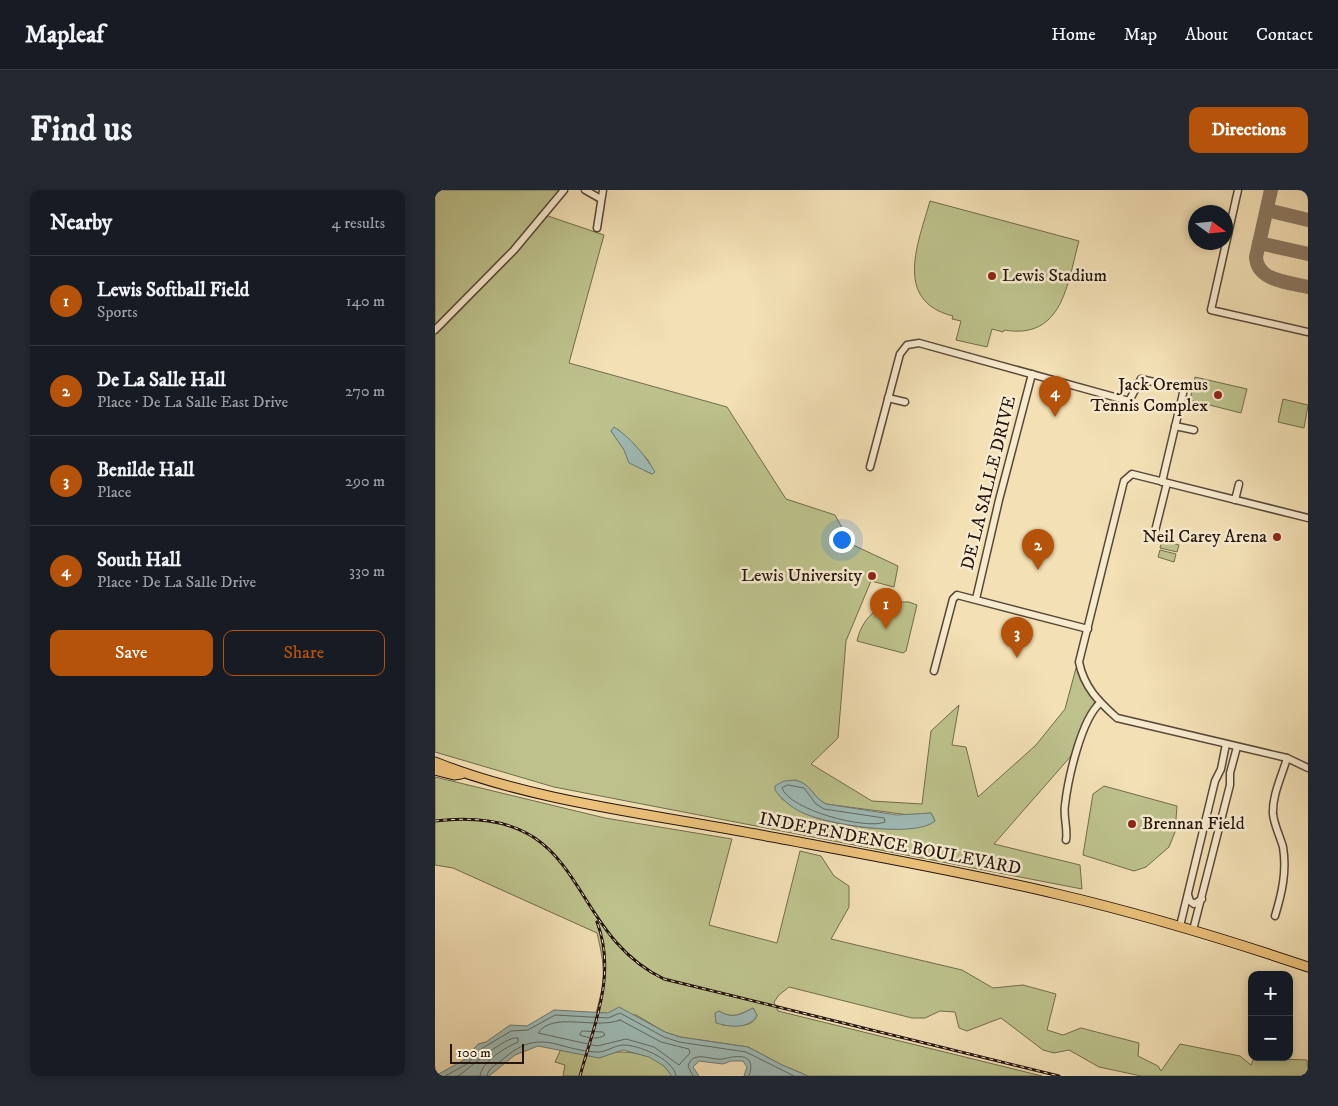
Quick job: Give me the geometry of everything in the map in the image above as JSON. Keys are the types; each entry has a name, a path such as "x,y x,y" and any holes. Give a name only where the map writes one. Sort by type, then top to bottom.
{"main road":[{"name":"INDEPENDENCE BOULEVARD","path":"435,762 461,774 588,802 989,879 1075,898 1180,926 1308,967"},
{"name":"INDEPENDENCE BOULEVARD","path":"435,770 453,775 461,774"}],"street":[{"path":"435,330 514,250 564,190"},
{"path":"585,190 601,199"},
{"path":"597,228 603,190"},
{"path":"1238,190 1211,310 1308,332"},
{"path":"870,467 900,354 907,345 919,343 1129,401 1141,379 1184,389 1155,531"},
{"name":"DE LA SALLE DRIVE","path":"976,599 999,500 1032,374"},
{"path":"888,398 905,402"},
{"path":"1175,426 1195,430"},
{"path":"1308,518 1132,474 1125,481 1079,662 1082,677 1100,703 1117,718 1287,758 1308,768"},
{"path":"1235,500 1239,484"},
{"path":"934,671 953,599 957,595 1088,629"},
{"path":"1066,840 1065,806 1074,759 1089,719 1100,703"},
{"path":"1180,926 1215,780 1221,769 1227,744"},
{"path":"1193,930 1203,898 1231,785 1230,773 1237,747"},
{"path":"1275,916 1284,883 1285,869 1283,848 1274,821 1273,808 1287,758"},
{"path":"1188,894 1190,901 1194,904 1200,902 1203,898"}],"green space":[{"path":"435,190 560,190 542,214 604,235 569,363 727,407 786,499 835,515 851,544 898,566 894,587 871,581 846,641 838,738 811,764 872,801 922,804 931,731 959,705 952,745 966,747 978,797 1036,745 1065,709 1076,668 1095,701 1071,756 994,844 1080,865 1082,889 554,787 435,752","holes":["619,430 648,460 654,472 652,474 645,471 628,456 611,431","795,780 805,784 826,804 909,815 931,813 935,821 923,826 888,829 868,828 829,821 797,810 781,798"]},
{"name":"Lewis Stadium","path":"930,201 1079,241 1066,291 1050,318 1039,326 1024,331 1004,330 1003,332 992,329 987,347 956,340 961,321 952,319 953,316 934,308 922,297 916,284 916,251"},
{"name":"Jack Oremus Tennis Complex","path":"1195,377 1247,389 1241,413 1190,400"},
{"path":"1283,399 1308,405 1304,428 1278,422"},
{"path":"1162,540 1179,545 1177,552 1160,548"},
{"path":"1160,550 1176,554 1174,562 1158,557"},
{"path":"909,602 917,605 906,651 903,653 857,641 864,623 875,611 891,604"},
{"path":"435,777 605,818 732,839 709,925 777,943 800,851 821,856 834,876 849,886 849,907 831,939 962,970 993,988 1023,985 1056,994 1047,1030 1063,1035 1081,1028 1139,1043 1138,1056 1158,1066 1161,1071 1180,1044 1240,1056 1251,1065 1253,1061 1307,1060 1308,1076 1141,1076 1099,1067 1069,1050 1054,1053 1043,1050 1001,1018 967,1031 959,1028 955,1012 940,1011 925,1018 912,1018 789,987 774,1002 778,1011 1042,1076 808,1076 748,1047 680,1037 665,1032 636,1015 596,1013 603,981 602,955 597,933 453,868 435,865","holes":["753,1008 757,1015 755,1020 742,1025 722,1025 719,1011 728,1015 736,1015"]},
{"name":"Brennan Field","path":"1104,786 1177,806 1175,832 1169,847 1146,867 1134,871 1083,855 1093,794"},
{"path":"561,1049 575,1052 636,1053 650,1057 662,1064 672,1076 563,1076 565,1065 555,1062"}],"water":[{"path":"614,427 637,447 655,472 652,474 629,463 624,450 611,431"},
{"path":"795,780 805,784 826,804 897,815 931,813 935,821 924,826 909,829 890,829 848,825 813,817 790,805 775,790 775,786 784,781"},
{"path":"619,1007 665,1032 680,1037 748,1047 808,1076 744,1076 747,1067 743,1061 731,1061 723,1064 699,1061 693,1067 699,1076 672,1076 664,1066 649,1057 623,1050 599,1058 538,1046 515,1055 489,1076 435,1076 464,1060 478,1044 486,1042 510,1025 527,1026 554,1010 608,1013"},
{"path":"753,1008 757,1015 755,1019 742,1026 716,1023 715,1013 719,1011 728,1015 736,1015"}],"taxiway":[{"path":"1271,190 1256,257 1258,265 1268,276 1283,282 1308,287"},
{"path":"1267,210 1308,220"},
{"path":"1259,243 1308,254"}],"railway":[{"path":"435,821 486,821 523,831 549,850 570,874 607,931 631,957 664,979 1059,1076"},
{"path":"580,1076 597,1019 604,980 603,941 597,922"}],"place":[{"name":"Lewis Stadium","path":"992,276"},
{"name":"Jack Oremus Tennis Complex","path":"1218,395"},
{"name":"South Hall","path":"1055,417"},
{"name":"Neil Carey Arena","path":"1277,537"},
{"name":"De La Salle Hall","path":"1038,570"},
{"name":"Lewis University","path":"872,576"},
{"name":"Lewis Softball Field","path":"886,629"},
{"name":"Benilde Hall","path":"1017,658"},
{"name":"Brennan Field","path":"1132,824"}]}
